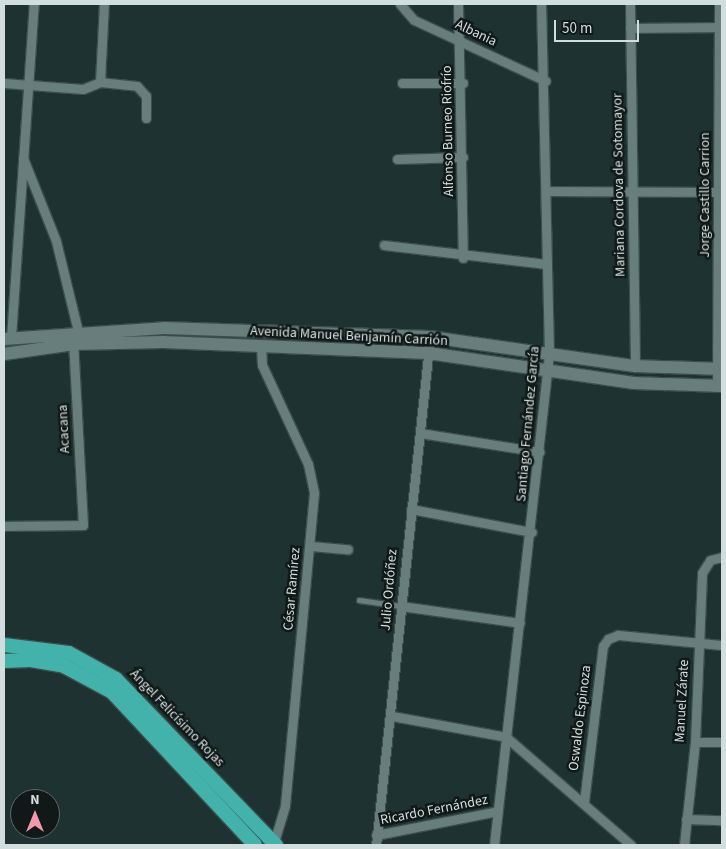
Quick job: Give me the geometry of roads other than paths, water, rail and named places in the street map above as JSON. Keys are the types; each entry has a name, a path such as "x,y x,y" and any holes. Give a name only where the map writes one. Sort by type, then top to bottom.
{"highway":[{"name":"Ángel Felicísimo Rojas","path":"4,645 69,653 116,679 275,844"},
{"name":"Ángel Felicísimo Rojas","path":"4,661 31,660 64,666 112,692 252,844"}],"main road":[{"name":"Avenida Manuel Benjamín Carrión","path":"7,339 74,336 164,328 430,337 635,366 720,369"},
{"name":"Avenida Manuel Benjamín Carrión","path":"4,354 74,336 428,353 634,383 720,386"}],"street":[{"path":"7,339 21,155 29,85 34,4"},
{"path":"100,82 104,4"},
{"name":"Albania","path":"400,4 414,20 546,81"},
{"name":"Alfonso Burneo Riofrío","path":"458,4 463,83 463,258"},
{"name":"Santiago Fernández García","path":"494,845 532,532 549,354 546,264 546,81 541,4"},
{"name":"Mariana Cordova de Sotomayor","path":"630,4 635,366"},
{"name":"Jorge Castillo Carrion","path":"719,4 721,27 720,386"},
{"path":"630,28 721,27"},
{"path":"4,83 84,90 100,82 137,86 146,96 146,118"},
{"path":"402,82 463,83"},
{"name":"Acacana","path":"4,526 83,525 74,336 56,241 21,155"},
{"path":"396,159 463,157"},
{"path":"546,191 720,192"},
{"path":"384,245 463,258 546,264"},
{"name":"Julio Ordóñez","path":"376,845 392,716 401,606 430,337"},
{"name":"César Ramírez","path":"261,346 262,365 308,464 314,493 285,806 275,844"},
{"path":"420,433 540,452"},
{"path":"411,509 532,532"},
{"path":"310,546 348,549"},
{"name":"Manuel Zárate","path":"684,845 695,742 702,573 710,560 722,557"},
{"path":"401,606 520,623"},
{"name":"Oswaldo Espinoza","path":"584,802 603,646 608,639 618,635 699,643"},
{"path":"699,643 722,645"},
{"path":"392,716 506,737 632,845"},
{"path":"695,742 722,742"},
{"name":"Ricardo Fernández","path":"376,836 498,811"},
{"path":"686,819 722,820"}],"lane":[{"path":"359,600 401,606"}]}
